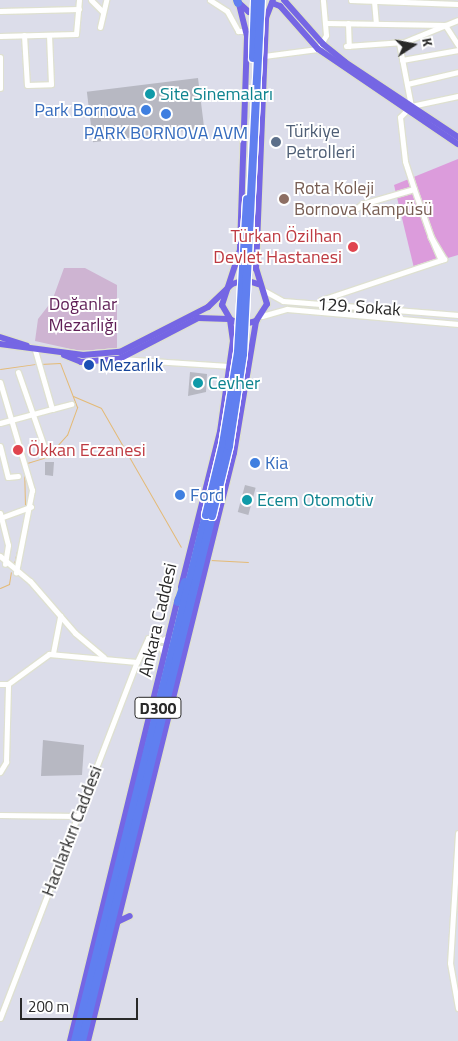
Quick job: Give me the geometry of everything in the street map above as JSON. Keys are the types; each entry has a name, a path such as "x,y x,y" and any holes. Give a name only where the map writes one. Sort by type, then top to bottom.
{"highway":[{"name":"Ankara Caddesi","path":"82,1041 197,579 223,444 238,352 255,0"},
{"name":"Ankara Caddesi","path":"76,1041 198,545 209,515 244,354 261,0"},
{"path":"197,579 211,543"},
{"path":"178,602 198,545"},
{"path":"145,810 154,749"},
{"path":"110,901 118,848"}],"main road":[{"path":"284,0 320,47"},
{"name":"Ankara Caddesi","path":"70,1041 220,432 233,342 230,319 222,305 240,250 246,31 238,1"},
{"path":"238,1 249,12 258,14 272,3"},
{"path":"272,3 280,6 320,47 458,144"},
{"path":"58,352 81,362 119,359 198,318 230,319 241,324 256,321 262,316 266,304 263,290 258,284 264,56 266,16 272,3"},
{"path":"408,108 458,137"},
{"path":"0,344 58,352 120,352 208,307 238,281 258,284"},
{"name":"Ankara Caddesi","path":"88,1041 234,453 256,321"},
{"path":"0,336 35,350"},
{"path":"125,887 129,896"},
{"path":"117,922 130,916"}],"street":[{"path":"0,36 76,34 79,0"},
{"path":"91,0 103,12"},
{"path":"100,27 106,0"},
{"path":"210,0 230,15 235,28 246,31"},
{"path":"264,56 320,47 326,23 322,0"},
{"path":"352,0 458,4"},
{"path":"374,1 376,23"},
{"path":"0,10 79,9"},
{"path":"348,23 347,46 399,43 458,20"},
{"path":"326,23 445,25"},
{"path":"445,25 458,45"},
{"path":"24,35 27,85 51,84 49,35"},
{"path":"399,43 407,84 408,108"},
{"path":"402,60 458,50"},
{"path":"0,57 0,88"},
{"path":"407,84 458,72"},
{"path":"320,312 321,300 379,279 443,260 431,237 414,188 401,138 400,117 408,108 458,96"},
{"path":"350,214 362,204 414,188"},
{"name":"129. Sokak","path":"263,290 275,299 458,315"},
{"name":"129. Sokak","path":"262,316 282,309 458,324"},
{"path":"35,350 52,409"},
{"path":"119,359 230,366"},
{"path":"18,372 47,455"},
{"path":"0,382 30,476 31,507 16,572"},
{"path":"0,423 71,404"},
{"path":"0,447 8,476 18,476"},
{"path":"5,564 8,545 0,516 31,507"},
{"path":"0,556 5,564 30,581 60,616 104,658"},
{"path":"53,653 60,616"},
{"path":"147,641 163,640 171,631"},
{"path":"147,641 161,648 165,658"},
{"name":"Hacılarkırı Caddesi","path":"0,1018 137,662 147,641"},
{"path":"0,684 8,684 53,653 137,662"},
{"path":"0,772 6,762 8,684"},
{"path":"0,815 78,816"},
{"path":"458,833 450,963 458,1008"}],"shaded area":[{"path":"458,159 458,255 414,268 394,185"}],"green space":[{"name":"Doğanlar Mezarlığı","path":"64,268 85,268 117,285 117,348 80,351 35,341 38,319 52,301"}],"building":[{"name":"Park Bornova","path":"198,78 204,129 93,142 87,92"},
{"name":"Cevher","path":"190,372 207,374 206,392 188,396"},
{"path":"45,462 54,462 53,476 45,475"},
{"name":"Ecem Otomotiv","path":"245,485 256,488 248,515 238,512"},
{"path":"43,740 84,745 82,775 41,776"}],"waterway":[{"path":"27,463 47,457 67,435 77,407 60,363 40,364"},
{"path":"0,369 35,364"},
{"path":"73,396 101,408 181,547"},
{"path":"24,465 25,507"},
{"path":"14,564 17,551"},
{"path":"210,560 248,562"},
{"path":"0,588 9,584 11,572"}],"place":[{"name":"Site Sinemaları","path":"150,94"},
{"name":"Park Bornova","path":"146,110"},
{"name":"PARK BORNOVA AVM","path":"166,114"},
{"name":"Türkiye Petrolleri","path":"276,142"},
{"name":"Rota Koleji Bornova Kampüsü","path":"284,199"},
{"name":"Türkan Özilhan Devlet Hastanesi","path":"353,247"},
{"name":"Mezarlık","path":"89,365"},
{"name":"Cevher","path":"198,383"},
{"name":"Ökkan Eczanesi","path":"18,450"},
{"name":"Kia","path":"255,463"},
{"name":"Ford","path":"180,495"},
{"name":"Ecem Otomotiv","path":"247,500"}]}
